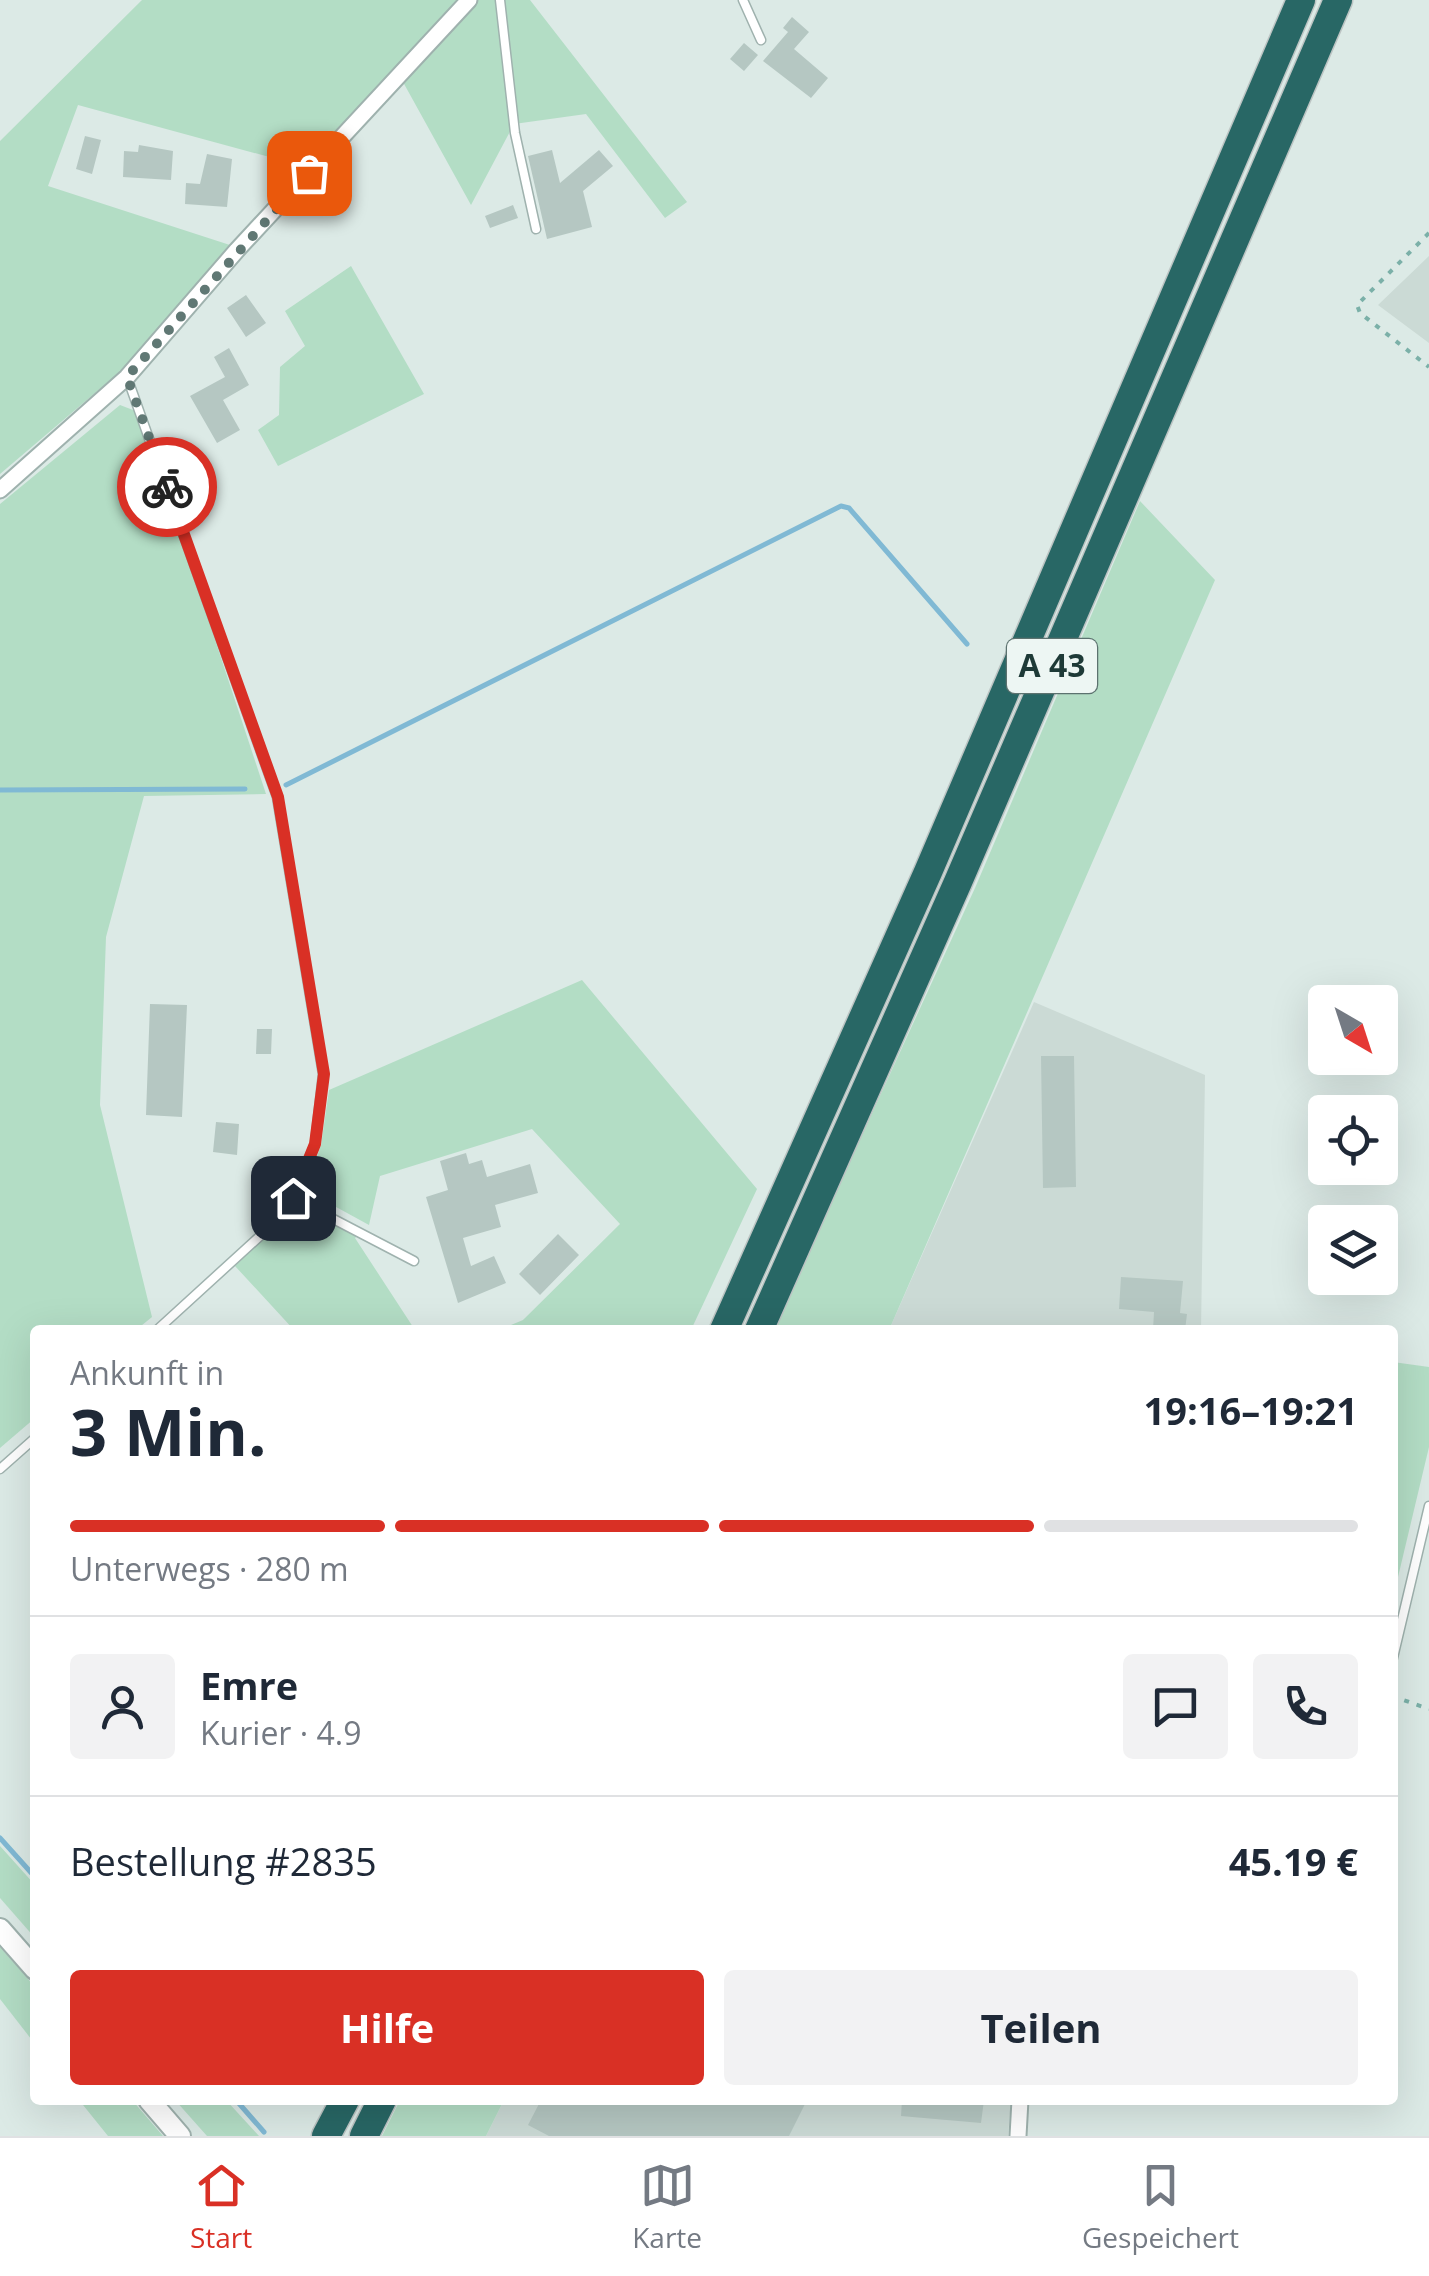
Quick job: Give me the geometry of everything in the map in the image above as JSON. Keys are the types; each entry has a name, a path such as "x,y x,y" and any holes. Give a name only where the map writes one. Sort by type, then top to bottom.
{"highway":[{"name":"A 43","path":"726,1325 928,872 1302,0"},
{"name":"A 43","path":"761,1325 958,882 1338,0"},
{"path":"326,2136 342,2105"},
{"path":"364,2136 380,2105"}],"street":[{"path":"0,490 127,377 249,237 469,0"},
{"path":"0,1928 30,1963"},
{"path":"152,2105 180,2136"},
{"path":"1018,2136 1020,2105"}],"lane":[{"path":"500,0 515,132 536,229"},
{"path":"743,0 761,40"},
{"path":"127,377 278,797 324,1074 315,1144 293,1198 260,1236 162,1325"},
{"path":"293,1198 414,1261"},
{"path":"0,1469 30,1442"},
{"path":"1398,1637 1429,1506"}],"path":[{"path":"1429,233 1357,305 1360,313 1429,367"},
{"path":"1398,1698 1429,1709"}],"shaded area":[{"path":"1429,256 1429,343 1378,305"},
{"path":"1034,1002 1205,1075 1201,1325 891,1325"},
{"path":"502,2105 1011,2105 1008,2136 486,2136"}],"green space":[{"path":"142,0 460,0 306,167 78,105 48,186 233,246 149,347 0,474 0,141"},
{"path":"478,0 530,0 687,202 665,218 586,114 514,124 471,205 403,82"},
{"path":"351,266 424,394 278,466 258,430 279,415 280,367 305,346 285,311"},
{"path":"120,405 133,410 143,422 266,794 144,796 106,937 100,1105 152,1317 142,1325 30,1325 30,1422 0,1448 0,504"},
{"path":"1140,501 1215,580 891,1325 775,1325 975,888"},
{"path":"582,980 757,1189 693,1325 511,1325 523,1320 620,1224 532,1129 380,1176 369,1225 305,1190 321,1145 329,1090"},
{"path":"295,1207 360,1233 355,1238 412,1325 289,1325 235,1266"},
{"path":"1398,1363 1429,1367 1429,1447 1398,1577"},
{"path":"0,1846 30,1879 30,1932 0,1898"},
{"path":"0,1947 30,1981 30,2038 0,1999"},
{"path":"83,2105 136,2105 163,2136 108,2136"},
{"path":"179,2105 231,2105 259,2136 207,2136"},
{"path":"398,2105 502,2105 486,2136 382,2136"}],"building":[{"path":"792,17 809,32 794,49 828,78 811,98 763,61 788,32 783,28"},
{"path":"744,43 758,55 744,71 730,59"},
{"path":"85,136 101,140 92,174 76,169"},
{"path":"139,145 173,151 171,180 123,177 124,151 138,152"},
{"path":"552,150 560,183 599,150 613,166 583,191 592,227 547,239 528,156"},
{"path":"207,154 232,159 227,207 185,204 186,183 200,184"},
{"path":"513,205 518,218 490,228 485,216"},
{"path":"246,295 266,323 246,337 227,308"},
{"path":"229,348 249,385 223,400 240,430 217,443 190,396 225,377 214,357"},
{"path":"150,1004 187,1005 182,1117 146,1115"},
{"path":"257,1029 272,1029 271,1054 256,1054"},
{"path":"1041,1056 1074,1056 1076,1187 1043,1188"},
{"path":"216,1122 239,1124 237,1155 213,1152"},
{"path":"466,1153 469,1164 482,1160 487,1177 530,1164 538,1193 495,1205 501,1227 463,1238 471,1266 494,1256 506,1283 458,1303 426,1197 448,1190 440,1161"},
{"path":"558,1234 579,1255 540,1295 519,1274"},
{"path":"1121,1277 1183,1281 1180,1313 1187,1314 1186,1325 1153,1325 1154,1312 1119,1309"},
{"path":"538,2105 804,2105 789,2136 549,2136 528,2125"},
{"path":"902,2105 983,2105 981,2123 901,2116"}],"waterway":[{"path":"286,785 841,506 849,508 967,644"},
{"path":"0,790 245,789"},
{"path":"0,1838 30,1871"},
{"path":"240,2105 264,2132"}],"way so far":[{"path":"167,487 127,377 309,173"}],"route":[{"path":"167,487 278,797 324,1074 315,1144 293,1198"}]}
